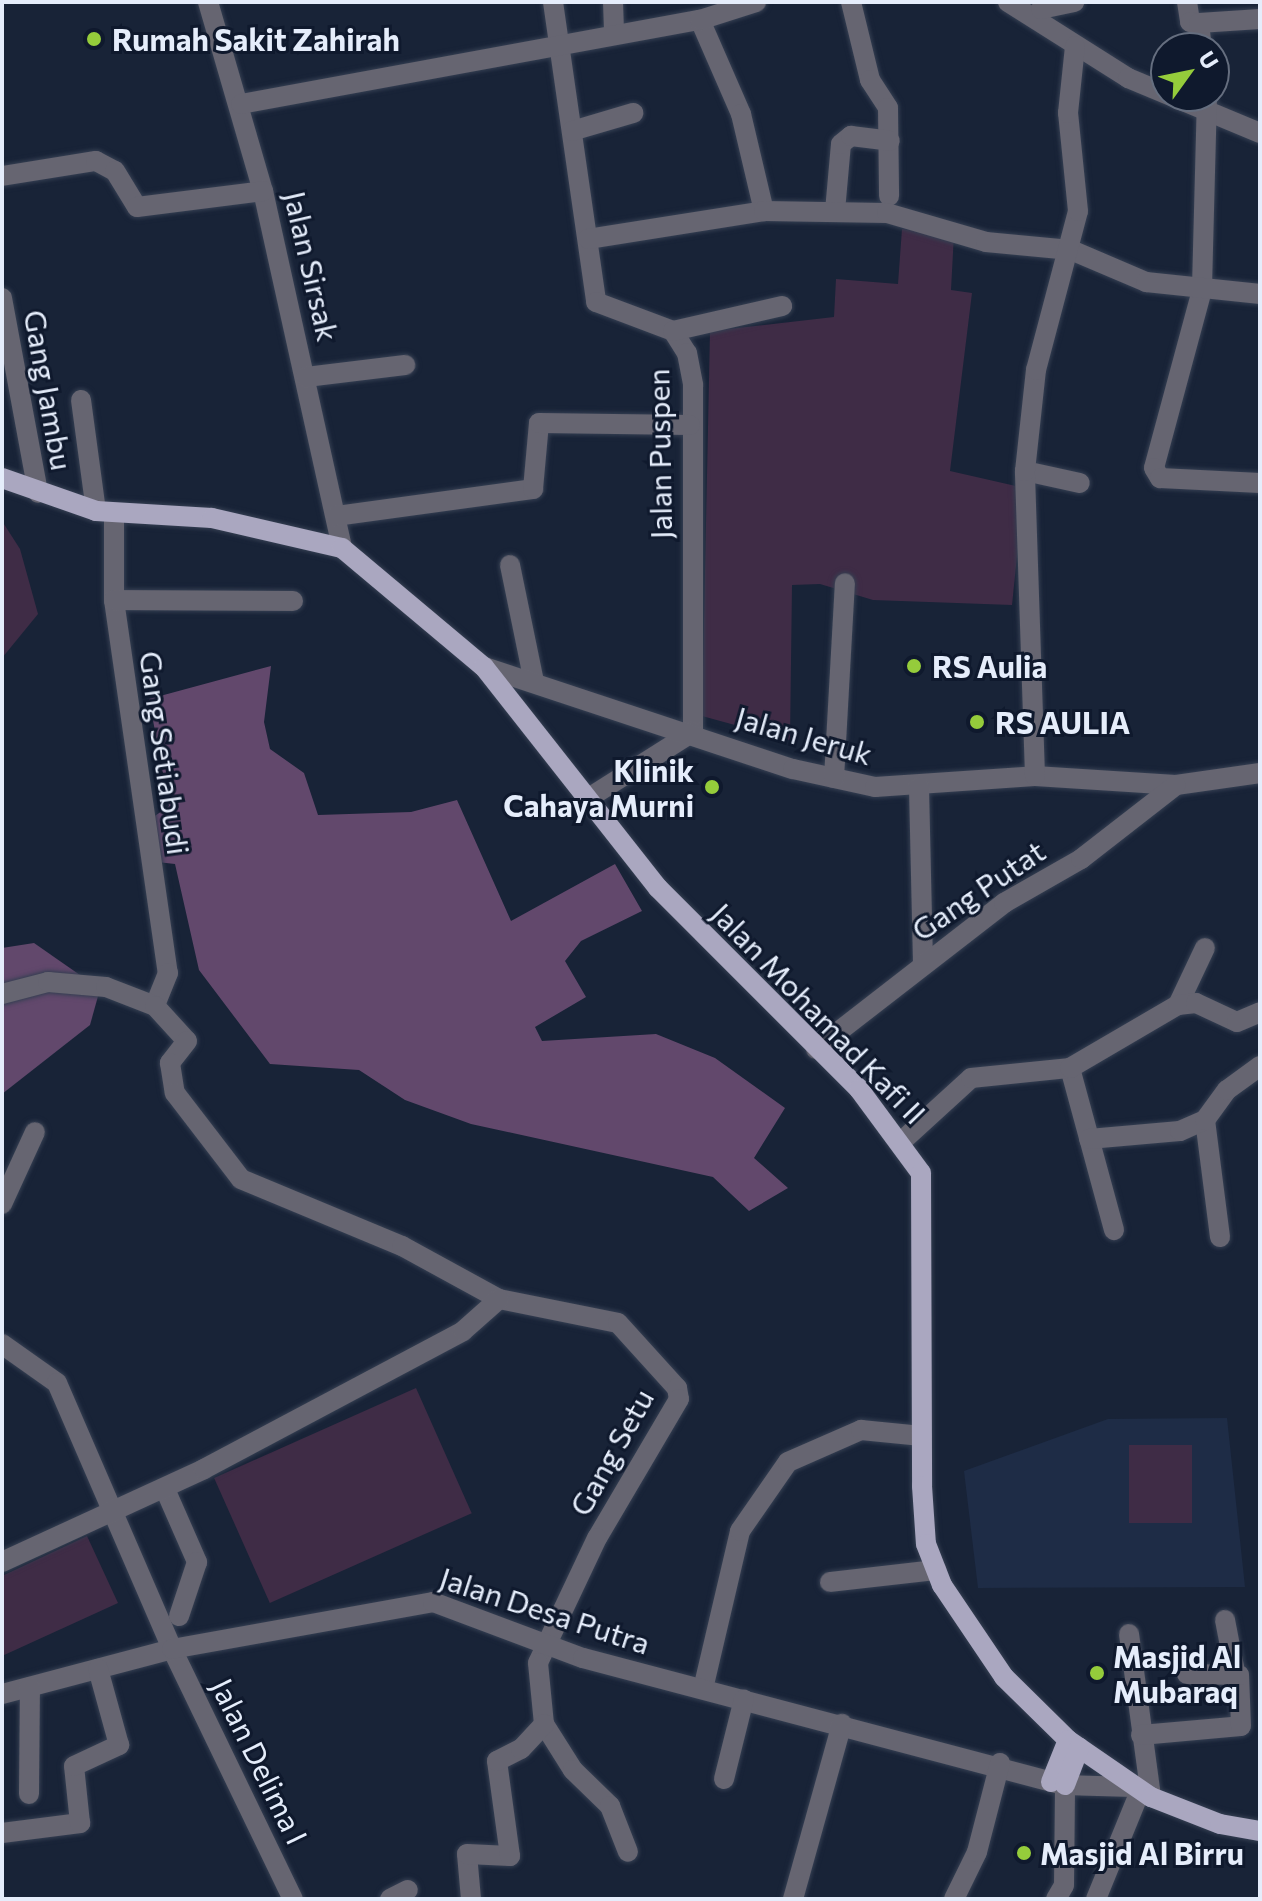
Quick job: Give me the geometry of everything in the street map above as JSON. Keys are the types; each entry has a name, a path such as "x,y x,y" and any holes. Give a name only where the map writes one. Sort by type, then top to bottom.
{"main road":[{"name":"Jalan Mohamad Kafi II","path":"2,478 38,493 105,512 212,518 288,530 342,548 484,667 658,888 902,1141 926,1194 922,1436 926,1544 936,1570 1004,1677 1073,1744 1141,1792 1220,1824 1260,1831"},
{"path":"1058,1784 1073,1744"}],"street":[{"name":"Jalan Sirsak","path":"208,2 241,104 263,191 342,548"},
{"name":"Jalan Puspen","path":"553,2 600,308 673,331 690,365 693,732"},
{"path":"613,2 614,35"},
{"path":"241,104 700,20 756,2"},
{"path":"851,2 870,80 888,108 889,196"},
{"path":"1008,2 1039,11 1075,46 1150,80"},
{"path":"1039,11 1074,2"},
{"path":"1187,2 1190,22 1260,19"},
{"path":"700,20 741,114 764,211"},
{"path":"1199,23 1200,32"},
{"path":"1035,776 1025,471 1038,357 1071,250 1078,211 1068,113 1075,46"},
{"path":"1208,112 1202,290 1154,468 1160,478 1260,483"},
{"path":"1220,112 1260,133"},
{"path":"572,131 633,113"},
{"path":"835,211 841,144 851,136 890,141"},
{"path":"2,176 96,161 115,171 137,207 263,191"},
{"path":"588,239 764,211 887,213 986,242 1071,250 1146,282 1260,294"},
{"name":"Gang Jambu","path":"3,306 38,493"},
{"path":"673,331 782,306"},
{"path":"306,377 405,365"},
{"name":"Gang Setiabudi","path":"81,400 105,512 114,600 168,973 157,1002"},
{"path":"336,516 533,489 539,423 690,425"},
{"path":"1025,471 1080,483"},
{"path":"510,565 534,682"},
{"path":"834,778 845,583"},
{"path":"114,600 293,601"},
{"name":"Jalan Jeruk","path":"484,667 834,778 919,787 1035,776 1176,785 1260,773"},
{"path":"587,799 693,732"},
{"name":"Gang Putat","path":"816,1049 923,962 1081,859 1176,785"},
{"path":"919,787 923,962"},
{"path":"902,1141 971,1078 1070,1068 1187,1004 1205,948"},
{"path":"2,994 48,982 106,987 157,1002 187,1041 170,1063 175,1093 241,1179 402,1246 499,1299 463,1331 165,1489 2,1562"},
{"path":"1187,1004 1237,1022 1260,1012"},
{"path":"1089,1139 1180,1131 1205,1120 1227,1090 1260,1066"},
{"path":"1070,1068 1114,1230"},
{"path":"1205,1120 1220,1237"},
{"path":"2,1204 35,1132"},
{"name":"Gang Setu","path":"499,1299 618,1323 679,1399 549,1648"},
{"name":"Jalan Delima I","path":"2,1344 50,1372 172,1649 293,1899"},
{"path":"703,1689 740,1531 788,1462 861,1430 922,1436"},
{"path":"165,1489 197,1562 179,1616"},
{"path":"830,1582 936,1570"},
{"name":"Jalan Desa Putra","path":"2,1694 172,1649 410,1601 462,1611 549,1648 583,1658 1000,1763 1058,1784 1141,1792"},
{"path":"1141,1735 1241,1726 1225,1620"},
{"path":"1096,1899 1141,1792 1141,1735 1129,1634"},
{"path":"549,1648 544,1724 573,1770 610,1806 628,1852"},
{"path":"2,1833 80,1823 74,1766 119,1745 98,1669"},
{"path":"1187,1674 1235,1672"},
{"path":"29,1794 30,1687"},
{"path":"724,1779 744,1699"},
{"path":"471,1899 467,1854 510,1856 497,1761 521,1749 544,1724"},
{"path":"793,1899 842,1724"},
{"path":"954,1899 977,1852 1000,1763"},
{"path":"1056,1899 1064,1885 1058,1784"}],"shaded area":[{"path":"902,229 954,234 951,290 972,293 950,471 1024,488 1012,605 873,600 820,584 792,585 790,740 702,716 710,331 834,317 836,279 898,284"},
{"path":"2,521 20,549 38,614 2,658"},
{"path":"271,666 264,722 270,749 304,773 318,815 411,812 457,800 511,921 615,864 642,911 581,941 565,961 586,997 535,1027 542,1041 656,1034 715,1058 785,1108 754,1158 788,1188 749,1211 713,1177 471,1124 405,1100 359,1070 270,1064 199,970 175,864 157,862 152,818 169,806 149,699"},
{"path":"34,943 100,989 90,1025 2,1094 2,948"},
{"path":"416,1388 472,1513 270,1603 214,1478"},
{"path":"1227,1418 1245,1587 978,1588 964,1471 1108,1419"},
{"path":"1129,1445 1192,1445 1192,1523 1129,1523"},
{"path":"87,1536 118,1603 2,1656 2,1576"}],"place":[{"name":"Rumah Sakit Zahirah","path":"94,39"},
{"name":"RS Aulia","path":"914,666"},
{"name":"RS AULIA","path":"977,722"},
{"name":"Klinik Cahaya Murni","path":"712,787"},
{"name":"Masjid Al Mubaraq","path":"1097,1673"},
{"name":"Masjid Al Birru","path":"1024,1853"}]}
